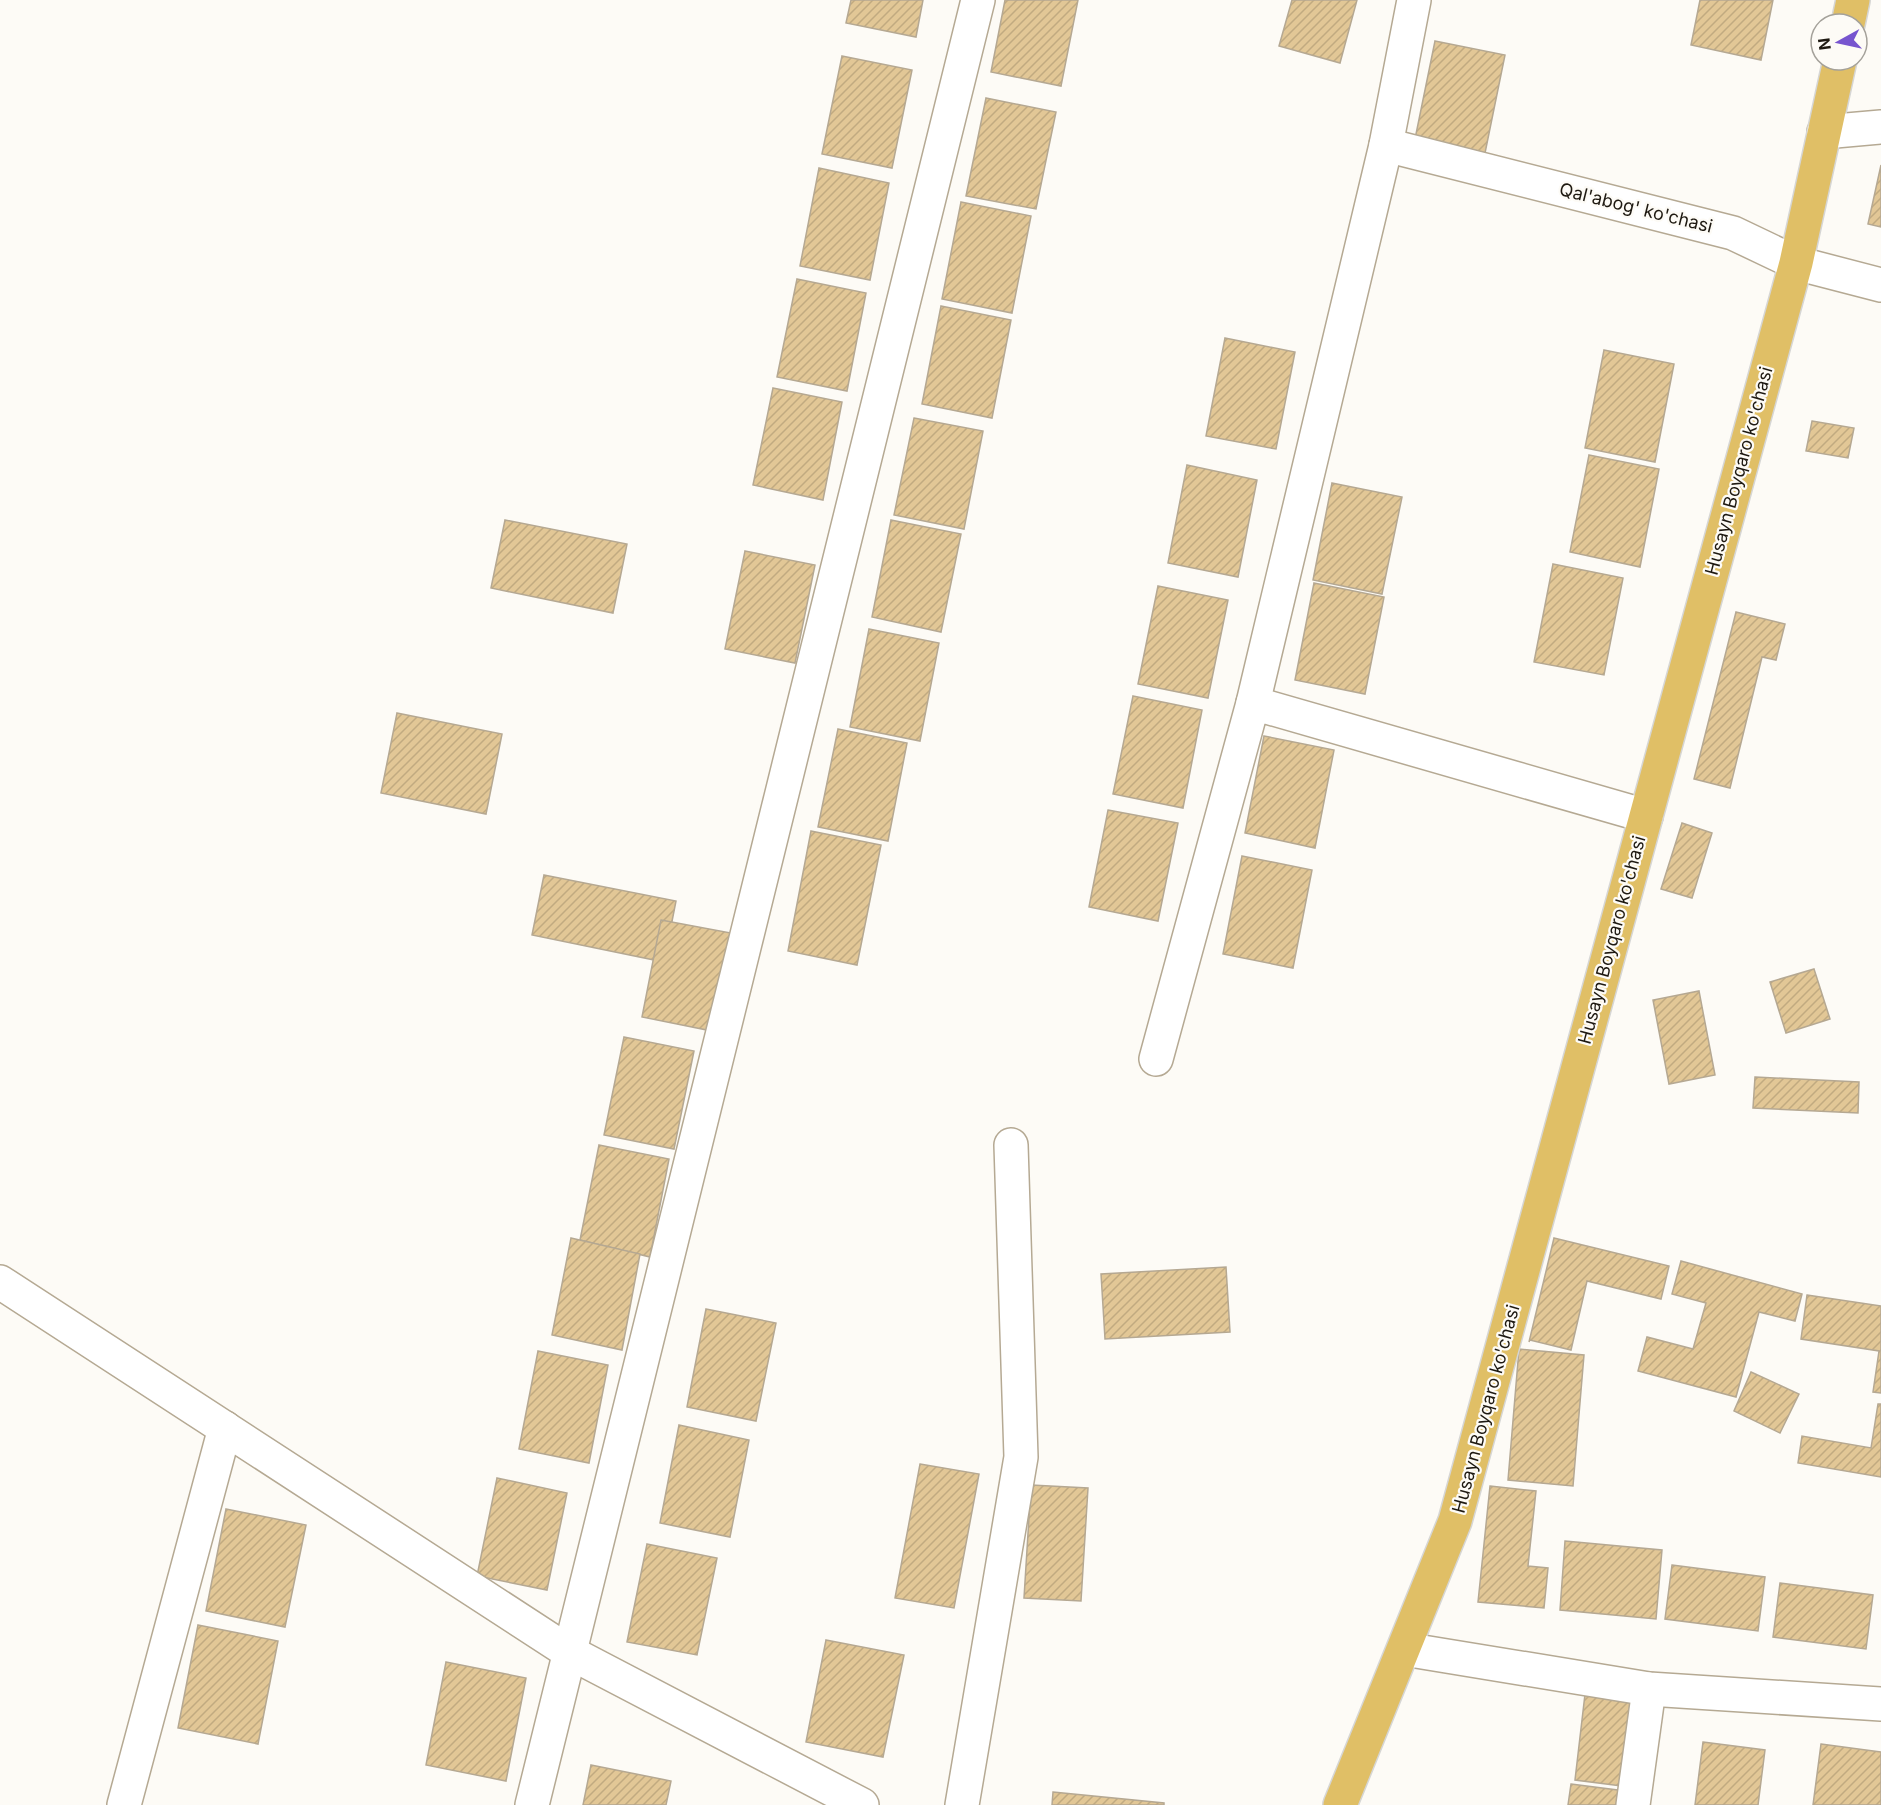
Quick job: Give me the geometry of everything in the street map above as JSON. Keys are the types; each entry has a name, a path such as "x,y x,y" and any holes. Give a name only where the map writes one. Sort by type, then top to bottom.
{"main road":[{"name":"Husayn Boyqaro ko'chasi","path":"1340,1805 1455,1521 1796,263 1837,72"}],"street":[{"path":"532,1805 978,0"},
{"path":"1156,1059 1253,703 1386,145 1414,0"},
{"path":"1824,132 1881,127"},
{"name":"Qal'abog' ko'chasi","path":"1386,145 1733,233 1796,263 1881,285"},
{"path":"1253,703 1646,816"},
{"path":"962,1805 1021,1457 1011,1145"},
{"path":"0,1282 569,1652 862,1805"},
{"path":"124,1805 225,1428"},
{"path":"1404,1649 1649,1689 1881,1704"},
{"path":"1633,1805 1649,1689"}],"building":[{"path":"851,0 923,0 916,37 846,23"},
{"path":"1005,0 1078,0 1061,86 991,72"},
{"path":"1292,0 1357,0 1340,63 1279,46"},
{"path":"1700,0 1773,0 1761,60 1691,45"},
{"path":"1435,41 1505,55 1485,153 1415,139"},
{"path":"842,56 912,70 892,168 822,154"},
{"path":"986,98 1056,112 1036,209 966,196"},
{"path":"1881,165 1881,227 1868,224"},
{"path":"819,168 889,183 870,280 800,266"},
{"path":"961,202 1031,216 1012,313 942,299"},
{"path":"797,279 866,293 847,391 777,377"},
{"path":"941,306 1011,320 992,418 922,404"},
{"path":"1225,338 1295,352 1276,449 1206,436"},
{"path":"1604,350 1674,364 1655,462 1585,448"},
{"path":"773,388 842,402 823,500 753,485"},
{"path":"914,418 983,431 964,529 894,515"},
{"path":"1812,421 1854,428 1848,458 1806,451"},
{"path":"1589,455 1659,469 1640,567 1570,552"},
{"path":"1187,465 1257,480 1238,577 1168,563"},
{"path":"1332,483 1402,497 1382,594 1313,580"},
{"path":"505,520 627,544 613,613 491,588"},
{"path":"891,520 961,534 941,632 872,617"},
{"path":"745,551 815,565 795,663 725,649"},
{"path":"1553,564 1623,578 1604,675 1534,662"},
{"path":"1314,583 1384,597 1365,694 1295,680"},
{"path":"1158,586 1228,600 1208,698 1138,684"},
{"path":"1736,612 1785,624 1776,660 1762,657 1730,788 1694,779"},
{"path":"869,629 939,643 920,741 850,727"},
{"path":"1133,696 1202,710 1183,808 1113,794"},
{"path":"397,713 502,734 486,814 381,793"},
{"path":"838,729 907,743 888,841 818,827"},
{"path":"1264,736 1334,750 1315,848 1245,833"},
{"path":"1108,810 1178,823 1158,921 1089,907"},
{"path":"1682,823 1712,833 1692,898 1661,889"},
{"path":"811,831 881,845 857,965 788,951"},
{"path":"1242,856 1312,870 1293,968 1223,954"},
{"path":"544,875 676,901 664,962 532,935"},
{"path":"661,920 731,933 712,1031 642,1017"},
{"path":"1814,969 1830,1019 1786,1033 1770,982"},
{"path":"1699,991 1715,1075 1669,1084 1653,1000"},
{"path":"624,1037 694,1051 674,1149 604,1135"},
{"path":"1755,1077 1859,1082 1858,1113 1753,1108"},
{"path":"599,1145 669,1159 650,1257 580,1240"},
{"path":"571,1238 640,1254 622,1350 552,1335"},
{"path":"1554,1238 1669,1266 1661,1299 1587,1281 1571,1350 1530,1340 1529,1342"},
{"path":"1681,1261 1802,1294 1795,1321 1759,1312 1736,1397 1638,1371 1647,1337 1693,1349 1706,1303 1672,1294"},
{"path":"1226,1267 1230,1332 1105,1339 1101,1274"},
{"path":"1807,1295 1881,1306 1881,1393 1873,1392 1879,1351 1801,1339"},
{"path":"706,1309 776,1323 756,1421 687,1407"},
{"path":"1519,1349 1584,1355 1573,1486 1508,1480"},
{"path":"538,1351 608,1365 589,1463 519,1449"},
{"path":"1751,1372 1799,1394 1780,1433 1734,1411"},
{"path":"1878,1404 1881,1404 1881,1477 1798,1463 1802,1436 1871,1448"},
{"path":"679,1425 749,1440 730,1537 660,1523"},
{"path":"920,1464 979,1474 954,1608 895,1598"},
{"path":"497,1478 567,1493 547,1590 477,1576"},
{"path":"1031,1485 1088,1488 1081,1601 1024,1598"},
{"path":"1490,1486 1536,1491 1528,1566 1548,1568 1544,1608 1478,1602"},
{"path":"226,1509 306,1525 285,1627 206,1611"},
{"path":"1565,1541 1662,1550 1656,1619 1560,1610"},
{"path":"647,1544 717,1558 697,1655 627,1642"},
{"path":"1672,1565 1765,1577 1758,1631 1665,1619"},
{"path":"1780,1583 1873,1595 1866,1649 1773,1637"},
{"path":"198,1625 278,1641 258,1744 178,1728"},
{"path":"826,1640 904,1655 883,1757 806,1742"},
{"path":"446,1662 526,1678 506,1781 426,1765"},
{"path":"1587,1677 1650,1684 1637,1788 1575,1780"},
{"path":"1703,1742 1765,1750 1758,1805 1695,1805"},
{"path":"1821,1744 1881,1752 1881,1805 1813,1805"},
{"path":"591,1765 671,1781 666,1805 583,1805"},
{"path":"1571,1784 1633,1792 1631,1805 1568,1805"},
{"path":"1053,1792 1164,1803 1164,1805 1052,1805"}]}
